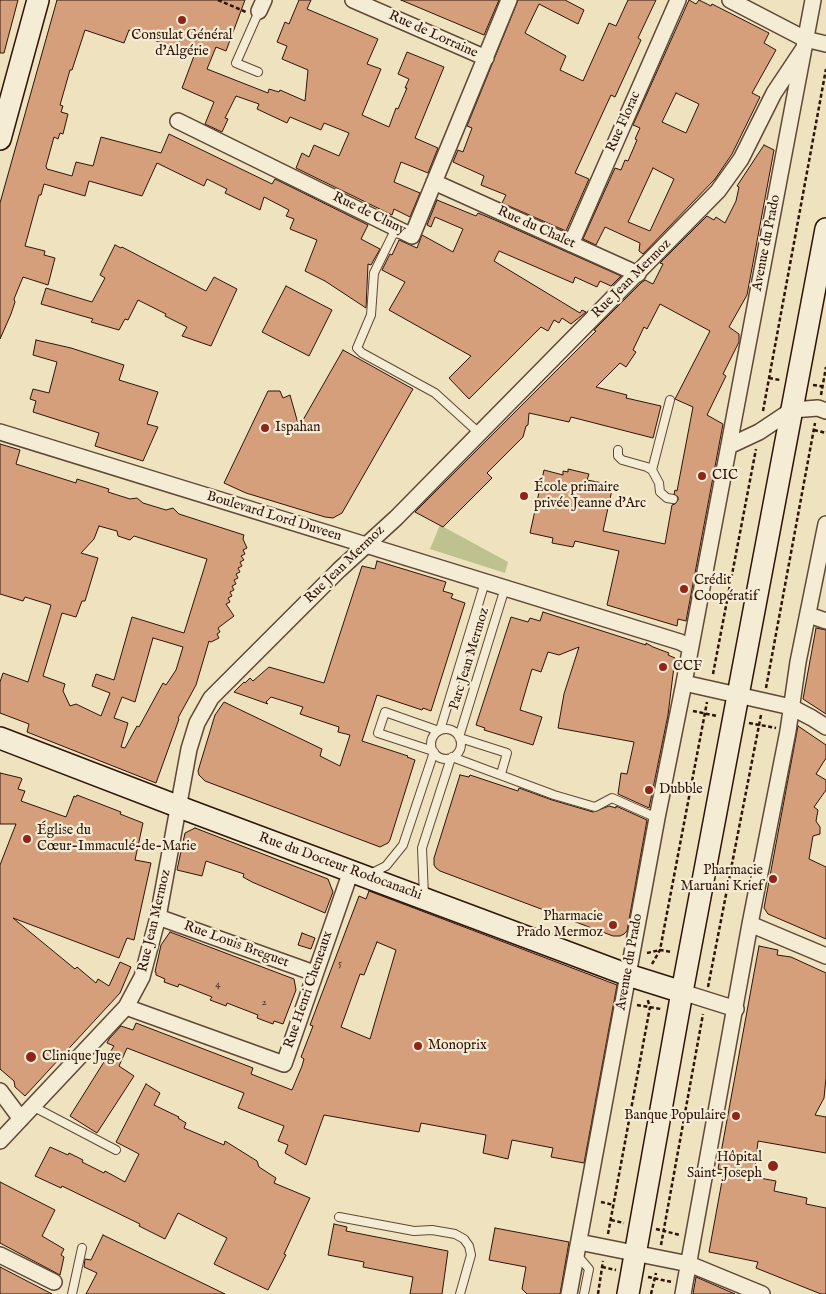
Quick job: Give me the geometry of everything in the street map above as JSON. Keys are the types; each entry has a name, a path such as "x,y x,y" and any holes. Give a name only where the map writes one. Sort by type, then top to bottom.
{"main road":[{"path":"0,139 38,0"},
{"path":"628,1294 682,992 826,229"},
{"name":"Rue du Docteur Rodocanachi","path":"0,738 628,975 682,992"}],"street":[{"name":"Rue de Lorraine","path":"353,0 486,58"},
{"name":"Rue de Cluny","path":"178,121 412,236 509,0"},
{"name":"Rue Florac","path":"571,244 678,0"},
{"path":"730,0 805,44 826,44"},
{"name":"Avenue du Prado","path":"569,1294 657,818 684,683 714,507 729,446 813,0"},
{"name":"Rue Jean Mermoz","path":"0,1141 126,1007 142,977 158,917 192,740 197,723 211,698 366,545 396,518 718,191 740,159 774,93 805,44"},
{"name":"Rue du Chalet","path":"434,182 638,274"},
{"path":"729,446 759,432 792,410 822,410"},
{"name":"Boulevard Lord Duveen","path":"0,432 680,642 690,647"},
{"path":"683,1294 791,707 809,615 822,571 826,524"},
{"path":"809,615 826,621"},
{"path":"684,683 791,707 826,727"},
{"name":"Rue Henri Cheneaux","path":"126,1007 284,1064 314,973 358,873"},
{"name":"Rue Louis Breguet","path":"158,917 314,973"},
{"path":"750,924 826,956"},
{"path":"682,992 736,1009"},
{"path":"0,1091 21,1119"},
{"path":"578,1248 636,1252 689,1264 762,1294"},
{"path":"0,1255 54,1282"}],"lane":[{"path":"258,72 236,63 260,9"},
{"path":"396,228 374,273 371,315 357,348 362,353 435,393 479,433"},
{"path":"652,470 670,400"},
{"path":"618,450 618,456 622,460 652,470 659,483 660,492 667,498 673,499"},
{"name":"Parc Jean Mermoz","path":"358,873 386,866 403,845 434,751 431,742 439,730 485,582"},
{"name":"Parc Jean Mermoz","path":"424,898 422,848 452,757 456,755 460,747 459,737 505,588"},
{"name":"Parc Jean Mermoz","path":"501,774 507,753 459,737 449,729 439,730 385,712 378,733 434,751 442,758 452,757 554,795 595,807 612,798 657,818"},
{"path":"32,1106 116,1150"},
{"path":"339,1217 414,1232 432,1230 455,1234 464,1239 469,1246 471,1255 460,1294"},
{"path":"72,1294 82,1248"},
{"path":"578,1248 588,1269 584,1294"}],"path":[{"path":"218,0 260,9"},
{"path":"651,1294 814,430 822,410 826,367"},
{"path":"814,430 826,433"}],"green space":[{"path":"440,525 508,562 505,573 430,549"}],"building":[{"path":"0,0 18,0 4,53 0,53"},
{"path":"57,0 245,0 226,51 216,47 207,69 268,93 269,89 279,92 280,90 305,101 308,70 282,59 287,46 277,42 285,22 289,24 299,0 311,0 307,9 378,39 367,64 381,69 362,115 389,127 396,108 398,109 407,88 405,88 409,79 398,74 407,52 444,67 415,138 438,148 428,173 401,162 394,182 420,193 410,217 394,209 392,215 296,168 302,153 309,157 314,145 339,156 349,133 324,123 321,130 290,117 287,123 257,109 259,104 236,96 225,118 228,119 222,132 205,124 214,102 182,88 194,56 129,30 124,43 85,30 72,70 70,70 60,105 63,106 61,112 68,114 63,134 60,133 58,139 54,137 46,166 47,169 72,176 76,162 93,166 101,137 161,153 169,134 272,184 275,179 368,225 361,239 380,249 371,265 368,264 366,308 325,281 305,271 317,240 290,229 294,219 286,216 289,210 264,197 260,210 225,193 227,189 207,179 204,186 157,163 142,196 89,181 85,196 44,184 41,195 39,195 25,246 45,251 44,255 55,258 48,285 23,277 14,299 15,302 11,314 0,339 0,203"},
{"path":"401,0 499,0 484,35"},
{"path":"518,0 565,0 584,10 578,24 539,4 525,33 566,56 560,70 583,81 609,23 616,26 628,0 656,0 638,38 641,40 615,97 611,95 575,173 589,179 566,231 502,203 506,195 481,185 484,176 453,162 458,150 463,152 472,128 467,126"},
{"path":"689,0 696,4 699,0 711,6 712,4 769,33 764,43 776,50 752,93 760,97 732,154 715,179 643,254 639,251 640,243 605,227 596,245 583,239 615,168 621,170 625,160 628,161 640,128 633,125","holes":["676,93 699,104 686,133 662,122","653,168 674,179 650,231 628,222"]},
{"path":"764,145 774,150 747,295 729,327 739,334 739,342 723,374 726,376 707,415 723,424 686,621 678,619 677,626 607,605 619,551 575,541 573,547 552,543 553,538 530,533 544,470 563,475 563,471 568,472 568,469 589,474 587,480 613,485 603,531 665,544 672,505 678,500 678,497 674,494 675,490 677,491 693,407 675,399 710,331 660,304 647,329 644,327 633,350 636,352 626,367 620,363 596,387 627,395 626,398 661,406 653,438 571,417 569,422 529,413 528,425 523,437 487,473 492,478 443,527 415,512 596,331 594,330 641,283 645,280 653,284 663,264 660,263 707,216 714,220 716,217 725,223 736,201 739,187 737,186"},
{"path":"437,200 476,216 478,213 495,220 621,276 611,286 600,281 597,287 575,277 573,283 499,251 494,261 580,313 582,310 586,312 571,324 562,318 559,323 554,320 548,331 541,327 469,399 449,378 471,356 389,310 405,282 382,270 399,240 417,248 422,235 453,252 463,229 435,217 431,227 427,225"},
{"path":"115,245 206,291 214,277 237,289 211,346 182,336 187,327 138,300 128,320 125,319 119,330 91,322 93,319 41,304 46,288 92,302 105,278 100,275"},
{"path":"286,286 332,310 309,356 262,332"},
{"path":"36,340 71,348 124,365 119,380 158,392 147,424 158,427 143,461 95,446 99,433 33,412 36,401 30,399 33,389 49,393 57,362 33,355"},
{"path":"343,350 413,389 342,513 333,518 325,517 246,493 224,483 268,391 280,391 283,398 290,395 299,427"},
{"path":"0,444 20,450 16,464 76,483 77,479 109,489 108,492 130,499 137,498 143,503 166,510 173,508 179,514 244,535 243,539 247,548 243,550 245,554 241,556 244,560 240,562 242,566 238,568 240,572 236,574 238,578 234,580 236,584 232,586 234,590 230,592 232,596 228,598 230,602 226,604 234,616 218,628 220,632 217,634 219,638 211,642 209,641 196,685 178,718 156,783 27,732 29,724 0,713 0,682 3,673 28,682 51,605 25,597 23,601 0,594","holes":["99,526 117,531 118,536 130,540 134,536 207,559 184,633 132,617 114,680 96,674 92,686 110,693 101,716 76,704 70,706 63,691 65,684 43,676 62,613 76,617 82,601 85,601 98,558 81,553 94,539","153,638 183,647 176,670 166,685 163,683 125,748 121,747 128,723 114,718 122,697 135,702"]},
{"path":"377,561 446,582 443,591 453,594 451,598 465,603 431,711 423,708 422,710 377,695 362,741 415,760 390,840 380,847 205,781 198,771 215,715 224,702 322,749 320,756 340,766 350,735 338,732 339,727 300,714 303,707 271,697 266,702 268,704 234,692 244,682 250,678 253,681 269,667 324,683 362,566 375,569"},
{"path":"543,612 646,645 646,643 669,653 668,655 675,658 668,715 649,808 618,794 621,773 627,774 634,742 558,728 564,694 579,647 559,655 548,652 541,672 532,669 520,710 542,717 533,745 484,730 485,728 476,725 511,617 528,622 530,618 540,621"},
{"path":"816,628 826,630 826,714 803,699"},
{"path":"798,726 826,745 826,758 816,774 826,780 826,790 814,807 818,810 816,821 820,827 820,834 813,836 809,859 826,867 826,939 768,914 764,908"},
{"path":"0,773 22,779 18,789 25,791 21,801 66,817 74,796 76,797 77,795 121,812 120,814 143,823 135,860 151,863 134,940 127,938 119,958 13,918 75,969 77,967 96,983 98,979 109,986 120,962 131,967 120,993 25,1096 15,1087 14,1081 0,1069 0,865 16,824 0,824"},
{"path":"460,775 469,777 470,775 518,791 519,788 593,812 609,806 616,808 616,806 647,820 627,931 620,936 613,936 436,868 434,858"},
{"path":"195,828 328,879 333,892 325,913 252,882 243,877 244,874 206,861 202,876 177,870 185,833"},
{"path":"369,891 617,985 584,1163 551,1157 553,1148 512,1140 508,1159 483,1153 486,1135 421,1123 419,1132 324,1115 306,1165 285,1153 288,1145 278,1141 284,1126 238,1108 244,1093 127,1048 119,1066 134,1076 97,1133 70,1116 114,1046 107,1043 109,1039 121,1026 133,1030 136,1023 253,1068 251,1074 292,1090 304,1059 301,1057 313,1026 310,1025 359,896 366,899","holes":["377,942 396,950 370,1039 341,1027 360,974 364,975"]},
{"path":"170,932 294,979 296,990 283,1024 274,1021 273,1024 257,1018 258,1015 227,1003 226,1006 210,1000 212,997 179,984 178,987 164,982 165,979 156,975 155,972 161,945"},
{"path":"302,933 315,938 311,949 298,945"},
{"path":"759,946 778,950 777,955 791,957 826,973 826,1078 824,1098 815,1115 826,1117 826,1153 758,1141 754,1177 776,1181 774,1191 807,1198 806,1204 826,1208 826,1294 821,1294 756,1268 758,1262 709,1252 724,1170 718,1169"},
{"path":"146,1084 160,1093 154,1105 179,1117 186,1123 184,1128 224,1145 225,1141 257,1161 259,1167 276,1178 274,1183 310,1198 284,1254 286,1255 268,1290 214,1264 227,1238 178,1213 165,1239 139,1226 140,1224 62,1186 61,1188 35,1176 50,1147 68,1155 69,1153 83,1160 82,1162 104,1173 105,1171 125,1182 139,1154 116,1142"},
{"path":"0,1182 55,1210 42,1236 64,1249 61,1255 64,1257 60,1275 0,1243"},
{"path":"334,1224 347,1227 346,1231 448,1251 442,1294 410,1294 413,1277 363,1267 364,1262 328,1255"},
{"path":"495,1228 569,1242 560,1294 527,1294 522,1289 526,1267 489,1260"},
{"path":"103,1235 225,1294 86,1294 97,1273 84,1267 85,1259 91,1260"},
{"path":"0,1267 52,1294 0,1294"},
{"path":"696,1277 735,1294 693,1294"}],"place":[{"name":"Consulat Général d'Algérie","path":"182,20"},
{"name":"Ispahan","path":"265,428"},
{"name":"CIC","path":"702,476"},
{"name":"École primaire privée Jeanne d'Arc","path":"524,496"},
{"name":"Crédit Coopératif","path":"684,589"},
{"name":"CCF","path":"663,667"},
{"name":"Dubble","path":"649,790"},
{"name":"Église du Cœur-Immaculé-de-Marie","path":"27,839"},
{"name":"Pharmacie Maruani Krief","path":"773,879"},
{"name":"Pharmacie Prado Mermoz","path":"613,925"},
{"name":"Monoprix","path":"418,1046"},
{"name":"Clinique Juge","path":"31,1057"},
{"name":"Banque Populaire","path":"736,1116"},
{"name":"Hôpital Saint-Joseph","path":"773,1166"}]}
